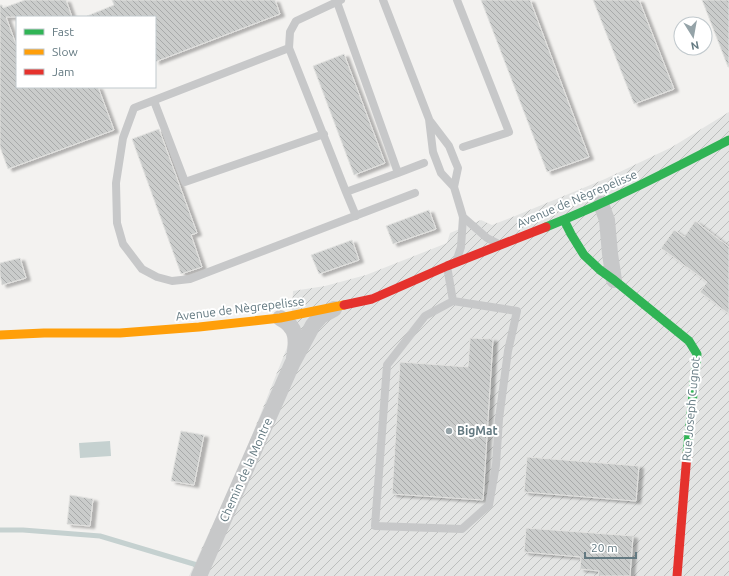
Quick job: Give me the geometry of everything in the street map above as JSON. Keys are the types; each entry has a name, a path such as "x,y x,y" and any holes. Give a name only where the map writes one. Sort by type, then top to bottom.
{"main road":[{"name":"Avenue de Nègrepelisse","path":"0,335 44,333 120,333 199,327 280,318 372,299 456,262 601,204 660,176 729,140"},
{"name":"Rue Joseph Cugnot","path":"564,220 584,255 600,270 689,340 697,354 686,462 677,576"},
{"name":"Avenue de Nègrepelisse","path":"387,283 432,272"},
{"name":"Avenue de Nègrepelisse","path":"44,333 113,324"}],"street":[{"path":"601,204 607,220 614,280"},
{"name":"Chemin de la Montre","path":"199,576 292,364 313,325 321,316 338,307"},
{"name":"Chemin de la Montre","path":"280,318 288,322 295,332 296,344 292,364"}],"lane":[{"path":"383,0 429,119 433,152 441,174 454,187 464,217 461,248 456,262"},
{"path":"458,0 509,132 463,147"},
{"path":"356,216 289,48 290,32 296,21 339,1 398,173"},
{"path":"289,48 134,108 123,138 116,182 117,223 123,244 142,269 157,277 172,281 190,279 415,193"},
{"path":"154,100 185,182 324,134"},
{"path":"429,119 449,146 458,168 454,187"},
{"path":"346,192 424,163"},
{"path":"464,217 487,238 500,245"},
{"path":"447,266 453,301"},
{"path":"453,301 517,311 508,351 499,419 496,466 489,505 462,529 376,526 387,365 425,316 453,301"}],"shaded area":[{"path":"729,112 729,576 189,576 241,463 290,340 293,291 325,286 366,275 447,243 450,233 481,220 492,225 515,216 605,179 672,147"},
{"path":"110,441 111,456 80,458 79,443"}],"building":[{"path":"25,0 66,0 72,16 6,17 16,44 16,88 98,88 114,130 8,169 0,147 0,5 2,5 3,8"},
{"path":"112,0 275,0 280,14 156,62 156,16 87,16 114,5"},
{"path":"481,0 530,0 589,157 547,172"},
{"path":"593,0 639,0 674,89 634,104"},
{"path":"702,0 729,0 729,67 713,28 713,16 708,16"},
{"path":"344,54 385,163 354,175 313,66"},
{"path":"159,129 197,233 191,235 202,267 181,274 132,139"},
{"path":"429,210 436,229 393,244 386,226"},
{"path":"695,221 729,247 729,314 700,292 707,282 661,248 674,230 684,237"},
{"path":"352,240 359,260 319,274 311,255"},
{"path":"20,258 26,278 2,285 0,263"},
{"name":"BigMat","path":"470,338 493,339 483,500 392,494 400,362 468,367"},
{"path":"181,431 204,435 194,485 171,481"},
{"path":"527,457 639,466 636,501 524,492"},
{"path":"70,495 93,499 90,526 67,524"},
{"path":"526,528 633,536 630,576 598,576 599,571 580,569 581,557 524,552"}],"waterway":[{"path":"0,530 23,530 100,536 197,565"}],"traffic: fast":[{"path":"546,227 616,197 729,140"},
{"path":"564,220 584,255 600,270 689,341 697,354 687,454"}],"traffic: slow":[{"path":"0,335 44,333 120,333 199,327 280,318 344,305"}],"traffic: jam":[{"path":"344,305 372,299 447,266 546,227"},
{"path":"677,576 687,454"}],"place":[{"name":"BigMat","path":"449,431"}]}
